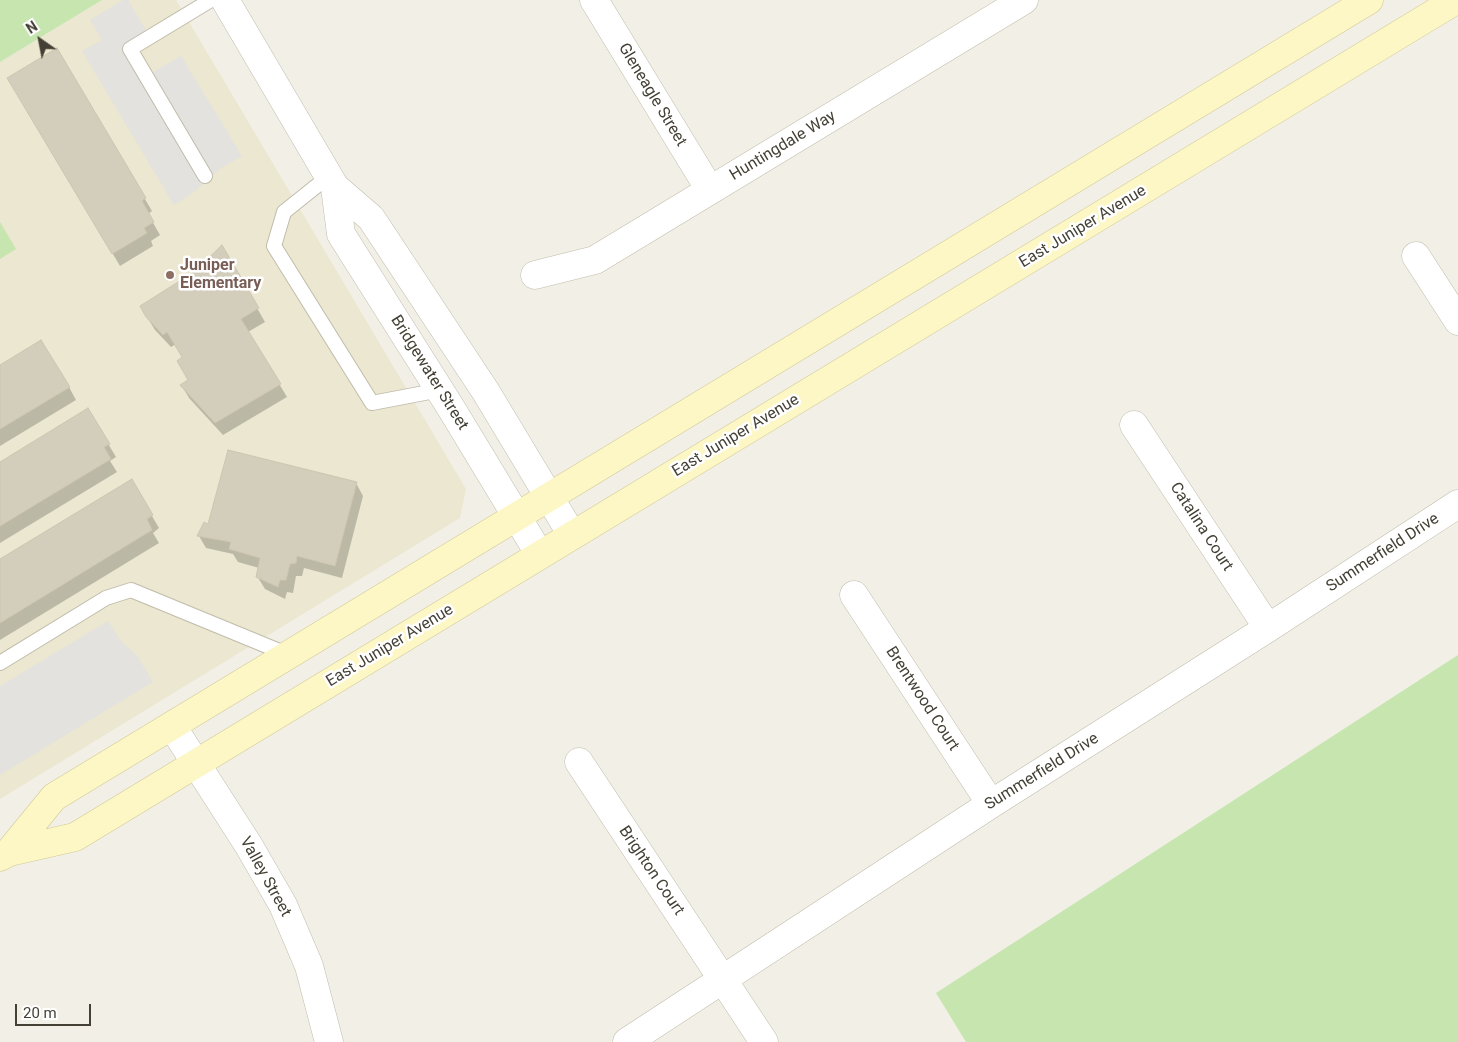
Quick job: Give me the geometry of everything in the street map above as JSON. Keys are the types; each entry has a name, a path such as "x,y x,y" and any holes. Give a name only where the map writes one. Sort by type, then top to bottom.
{"street":[{"name":"Bridgewater Street","path":"225,0 332,182 371,218 481,384 572,535"},
{"name":"Gleneagle Street","path":"594,0 710,190"},
{"name":"Huntingdale Way","path":"536,275 595,260 1024,0"},
{"name":"East Juniper Avenue","path":"4,855 54,797 1370,0"},
{"name":"East Juniper Avenue","path":"4,855 75,837 1456,0"},
{"name":"Bridgewater Street","path":"332,182 341,234 440,390 540,555"},
{"path":"1416,256 1458,321"},
{"name":"Catalina Court","path":"1134,426 1268,628"},
{"name":"Summerfield Drive","path":"627,1042 991,804 1268,628 1458,504"},
{"name":"Brentwood Court","path":"854,595 991,804"},
{"name":"Valley Street","path":"172,726 249,846 283,905 309,966 329,1042"},
{"name":"Brighton Court","path":"578,762 764,1042"}],"lane":[{"path":"205,176 130,49 211,0"},
{"path":"332,182 284,212 274,246 372,403 440,390"},
{"path":"0,663 106,598 131,590 290,655"}],"shaded area":[{"name":"Juniper Elementary","path":"102,0 176,0 466,489 460,518 0,799 0,62"},
{"path":"123,0 128,0 150,37 130,49 146,76 181,56 242,156 221,168 194,192 174,205 82,51 102,40 90,20"},
{"path":"108,621 120,640 138,657 153,682 0,775 0,686"}],"green space":[{"path":"0,0 102,0 0,62"},
{"path":"0,222 16,249 0,259"},
{"path":"1458,655 1458,1042 966,1042 936,993"}],"building":[{"path":"57,48 146,198 142,201 154,222 144,228 147,233 112,254 7,78"},
{"path":"222,245 259,308 241,319 281,384 215,423 180,385 188,380 177,361 182,357 167,332 163,335 146,317 140,306 194,272"},
{"path":"41,340 70,387 0,429 0,365"},
{"path":"88,408 110,444 104,447 111,459 0,526 0,462"},
{"path":"228,450 357,482 335,566 297,556 296,563 290,564 286,580 280,580 278,587 256,577 260,558 229,549 231,542 197,536 204,522 208,524"},
{"path":"132,479 153,515 147,519 152,530 0,623 0,559"}],"place":[{"name":"Juniper Elementary","path":"170,275"}]}
